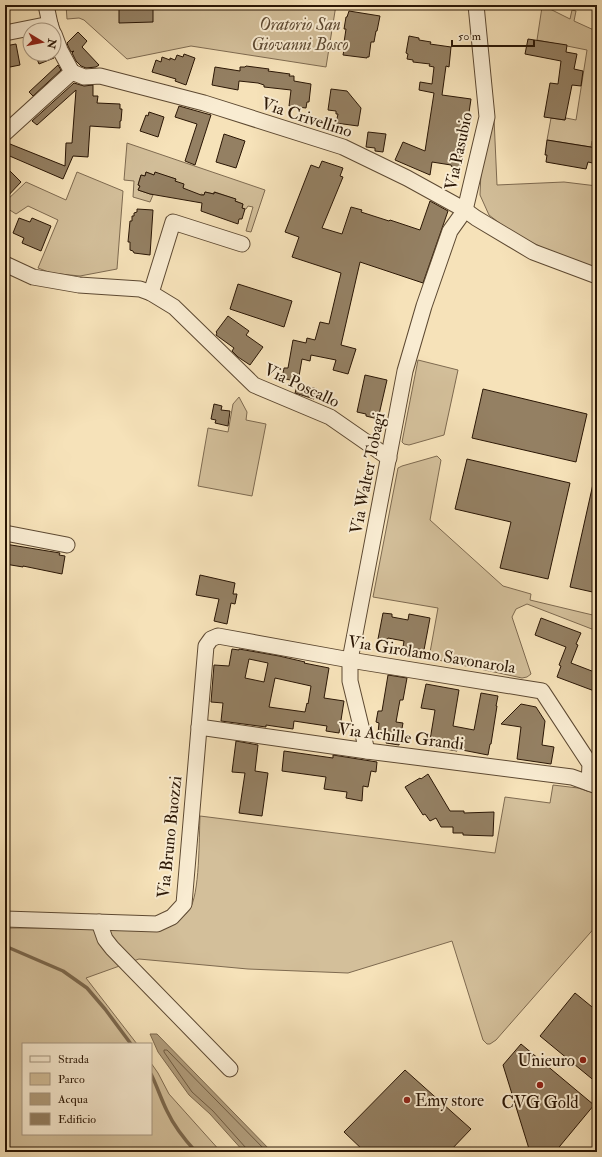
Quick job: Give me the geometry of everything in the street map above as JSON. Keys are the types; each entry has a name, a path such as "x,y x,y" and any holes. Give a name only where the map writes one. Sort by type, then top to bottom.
{"street":[{"path":"46,5 50,22"},
{"name":"Via Pasubio","path":"465,210 487,117 476,5"},
{"path":"5,33 22,32"},
{"path":"5,133 72,72 62,54"},
{"name":"Via Crivellino","path":"72,72 84,78 100,76 204,103 343,147 407,178 465,210 533,252 597,276"},
{"name":"Via Walter Tobagi","path":"367,751 350,681 350,660 405,371 424,306 450,231 465,210"},
{"path":"151,294 173,222 242,244"},
{"name":"Via Poscallo","path":"5,264 33,277 79,286 140,289 151,294 174,307 254,385 330,417 389,458"},
{"path":"5,533 67,545"},
{"name":"Via Girolamo Savonarola","path":"212,639 218,636 350,660 542,691 590,764 593,784"},
{"name":"Via Bruno Buozzi","path":"5,919 157,924 172,917 184,904 206,646 212,639"},
{"name":"Via Achille Grandi","path":"199,727 367,751 572,777 593,784"},
{"path":"99,922 105,939 112,948 230,1069"}],"green space":[{"name":"Oratorio San Giovanni Bosco","path":"66,5 336,5 326,67 191,46 127,59 84,20 79,18 67,19"},
{"path":"538,5 548,5 548,8 570,19 572,10 576,11 574,21 596,31 597,28 597,142 592,141 591,147 547,140 551,118 576,120 587,50 537,40 542,7"},
{"path":"494,118 497,185 564,182 597,186 597,268 545,249 511,232 489,215 480,195 481,171"},
{"path":"127,143 265,190 251,232 246,231 253,207 248,206 246,209 242,208 243,204 235,201 235,199 215,192 214,194 205,192 204,195 201,194 199,199 183,188 175,181 176,179 146,172 145,176 141,175 138,190 153,195 150,202 133,197 134,181 124,180"},
{"path":"77,172 123,191 117,269 80,276 51,273 38,268 58,220 28,206 16,214 5,207 5,202 26,182 66,200"},
{"path":"418,360 458,370 444,435 409,445 402,442"},
{"path":"239,397 247,412 246,420 266,424 252,496 198,486 208,428 228,432 233,404"},
{"path":"437,456 441,460 430,520 503,586 531,594 530,600 597,616 597,631 527,604 516,609 512,617 531,674 527,677 522,678 429,658 438,608 373,597 398,468"},
{"path":"553,785 578,788 597,794 597,925 496,1040 490,1044 487,1044 483,1040 452,941 348,973 248,969 139,959 86,978 136,1043 22,1043 22,1135 152,1135 152,1064 169,1094 221,1152 5,1152 5,928 154,928 177,920 189,910 193,903 197,879 200,816 495,853 505,797 550,803"}],"water":[{"path":"150,1034 157,1034 272,1152 244,1152 210,1114 189,1095 158,1052"}],"building":[{"path":"119,5 153,5 153,22 119,23"},
{"path":"349,11 380,16 374,42 371,42 369,57 367,58 343,55 346,29 344,29 346,17"},
{"path":"78,32 87,41 82,47 99,65 96,67 86,68 81,66 76,61 72,53 74,51 71,52 67,43"},
{"path":"409,36 419,38 419,40 431,42 430,44 451,47 449,67 446,66 442,95 471,99 467,126 465,125 462,143 464,143 460,168 432,162 430,175 395,160 403,142 425,151 434,93 419,90 420,82 432,84 434,67 429,66 430,64 413,62 413,60 407,59 408,54 406,53"},
{"path":"528,39 567,45 566,52 577,54 574,69 583,71 581,86 572,85 565,120 544,117 550,83 558,84 561,61 525,54"},
{"path":"16,44 20,65 5,68 5,46"},
{"path":"184,54 195,58 186,85 175,81 176,79 152,72 156,60 161,62 162,57 175,60 177,55 183,57"},
{"path":"58,65 61,70 33,96 29,92"},
{"path":"246,66 290,74 289,76 294,76 294,81 311,84 309,102 307,102 306,108 289,106 291,90 264,87 264,85 258,83 239,81 238,90 212,85 215,67 240,71 240,67"},
{"path":"74,83 84,86 93,85 93,96 98,96 97,103 120,104 120,109 122,109 120,128 90,126 88,157 73,156 63,179 5,154 5,142 65,166 66,143 72,143 76,90 37,125 32,121"},
{"path":"331,89 347,91 361,108 358,126 336,123 338,114 336,114 336,111 328,110"},
{"path":"179,106 211,115 195,165 185,161 197,124 175,117"},
{"path":"149,112 164,117 158,137 140,131 146,115 148,116"},
{"path":"368,132 386,134 383,152 375,151 375,148 366,147"},
{"path":"224,134 245,141 236,168 216,162"},
{"path":"547,140 597,148 597,164 588,162 586,169 546,162 547,155 545,155"},
{"path":"322,161 343,168 340,176 343,177 322,228 342,234 351,207 362,210 361,212 420,230 430,201 448,211 423,283 360,262 341,345 356,349 348,374 333,370 336,360 311,355 310,361 302,359 298,382 282,378 284,368 288,368 293,340 306,343 307,338 315,340 320,322 329,324 341,273 292,257 299,237 285,232 311,165 319,168"},
{"path":"5,166 21,182 5,199"},
{"path":"146,172 154,175 155,172 176,179 175,181 184,184 183,188 201,195 204,195 205,192 214,194 214,192 236,199 235,201 243,204 242,208 245,209 242,219 239,219 238,224 201,211 202,203 150,194 138,190 141,175 145,176"},
{"path":"137,209 153,210 150,255 134,253 130,250 130,242 128,242 130,221 132,221 132,216 134,216 134,213 137,212"},
{"path":"19,218 30,222 32,218 51,226 41,251 22,243 24,238 13,233"},
{"path":"238,284 292,301 284,327 230,309"},
{"path":"228,316 249,331 246,335 263,347 250,365 232,351 234,348 216,335 216,332"},
{"path":"365,375 387,380 378,419 357,412"},
{"path":"298,383 317,389 314,399 295,393"},
{"path":"483,389 587,414 576,462 472,438"},
{"path":"214,404 222,406 221,410 230,411 228,426 215,423 216,420 211,419"},
{"path":"467,459 570,483 548,579 500,568 511,522 455,509"},
{"path":"593,484 597,485 597,593 570,587"},
{"path":"5,544 60,553 59,555 65,556 62,574 5,564"},
{"path":"200,575 235,583 233,594 237,594 235,604 231,603 227,624 214,621 219,599 196,595"},
{"path":"383,613 392,614 392,617 408,620 409,614 430,618 424,650 403,647 404,641 388,638 387,640 378,639"},
{"path":"541,618 581,633 576,644 578,645 571,663 597,673 597,692 557,677 561,666 559,665 566,647 535,635"},
{"path":"232,649 239,649 279,656 329,668 324,698 344,701 339,733 326,731 327,726 294,721 293,729 221,721 223,703 211,702 214,665 229,666","holes":["249,659 268,663 264,682 245,678","275,678 311,686 305,712 269,707"]},
{"path":"388,675 407,678 403,700 400,700 396,722 403,723 399,745 386,743 388,734 378,733 379,723 376,722 378,711 382,711"},
{"path":"426,684 459,690 453,726 474,730 481,693 498,696 488,755 457,749 457,751 429,746 435,710 421,708"},
{"path":"521,704 536,707 545,721 542,745 554,747 551,764 517,759 521,727 501,724"},
{"path":"236,741 258,745 255,771 268,773 262,816 239,813 245,773 232,772"},
{"path":"284,751 333,758 333,755 377,762 376,772 371,771 368,787 363,786 362,801 346,798 347,792 324,789 326,777 282,771"},
{"path":"428,774 450,811 464,811 464,813 494,812 493,836 463,835 463,833 453,833 453,827 441,827 436,818 430,821 425,814 423,815 405,787"},
{"name":"Unieuro","path":"575,993 597,1011 597,1083 540,1036"},
{"name":"CVG Gold","path":"521,1044 594,1105 555,1152 530,1152 503,1065"},
{"name":"Emy store","path":"405,1070 471,1129 449,1152 365,1152 344,1132"}],"waterway":[{"path":"5,946 63,971 87,988 130,1043"},
{"path":"152,1076 173,1122 196,1152"}],"place":[{"name":"Unieuro","path":"583,1060"},
{"name":"CVG Gold","path":"540,1085"},
{"name":"Emy store","path":"407,1100"}]}
